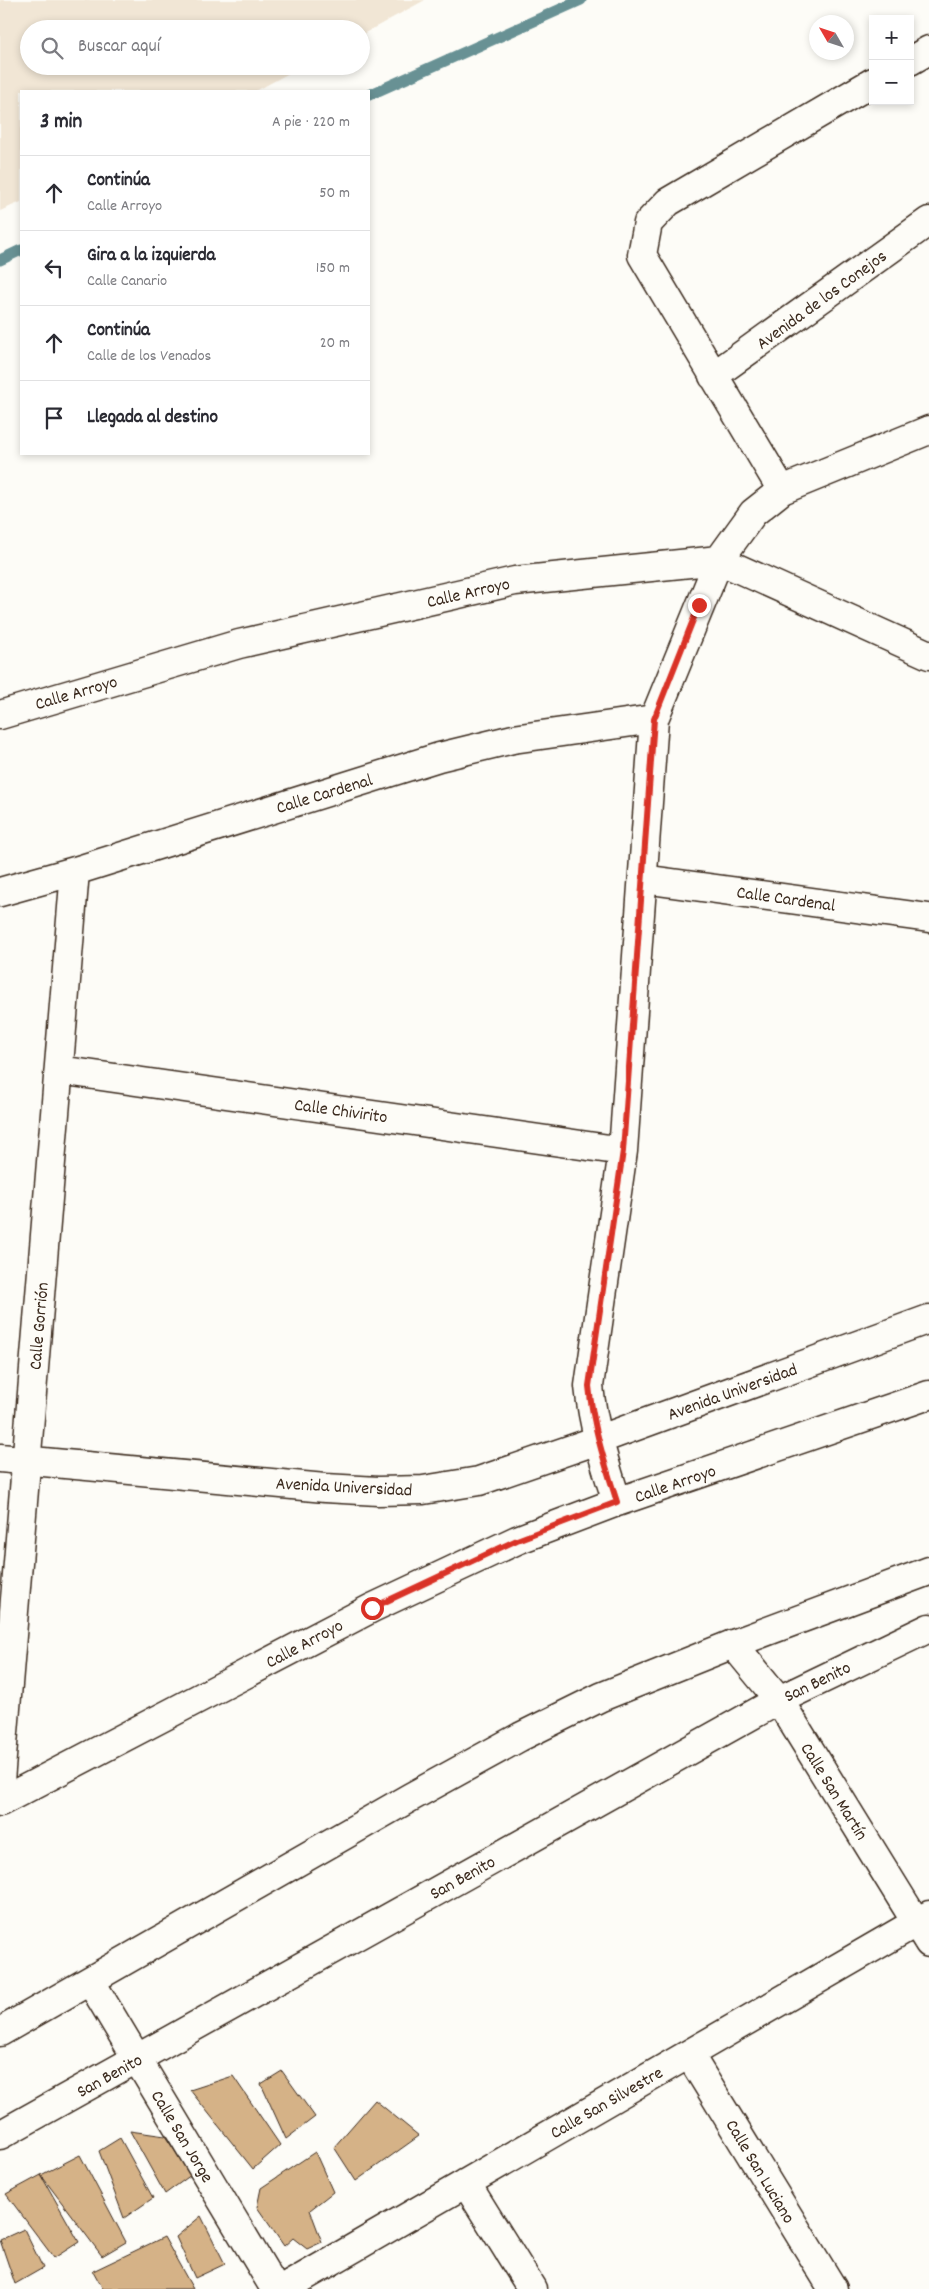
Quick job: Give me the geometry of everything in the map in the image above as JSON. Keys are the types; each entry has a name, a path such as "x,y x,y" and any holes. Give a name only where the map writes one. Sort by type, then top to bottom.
{"street":[{"path":"914,58 929,50"},
{"path":"782,490 642,255 648,223 668,202 869,84"},
{"name":"Avenida de los Conejos","path":"713,376 929,221"},
{"path":"617,1502 592,1416 589,1386 623,1151 654,719 719,560 753,513 782,490 929,430"},
{"path":"719,560 929,655"},
{"name":"Calle Arroyo","path":"0,715 239,644 515,581 719,560"},
{"name":"Calle Cardenal","path":"0,892 75,871 439,757 513,739 654,719"},
{"name":"Calle Gorrión","path":"0,1781 13,1459 59,1070 75,871"},
{"name":"Calle Cardenal","path":"643,879 929,918"},
{"name":"Calle Chivirito","path":"59,1070 623,1151"},
{"name":"Avenida Universidad","path":"13,1459 325,1488 378,1492 423,1490 479,1481 598,1440 929,1318"},
{"name":"Calle Arroyo","path":"0,1802 372,1608 517,1540 617,1502 929,1395"},
{"path":"0,2032 91,1982 411,1797 520,1737 601,1697 733,1644 929,1572"},
{"name":"San Benito","path":"0,2135 779,1700 929,1628"},
{"name":"Calle San Martín","path":"733,1644 779,1700 925,1927"},
{"name":"Calle San Silvestre","path":"283,2289 689,2054 925,1927"},
{"name":"Calle San Jorge","path":"91,1982 275,2289"},
{"name":"Calle San Luciano","path":"689,2054 833,2289"},
{"path":"466,2182 532,2289"}],"shaded area":[{"path":"0,0 425,0 370,30 370,20 20,20 20,75 285,75 258,90 20,90 20,202 0,211"}],"building":[{"path":"282,2071 315,2117 286,2139 261,2084"},
{"path":"233,2076 280,2145 253,2169 190,2090"},
{"path":"375,2100 419,2136 356,2181 334,2147"},
{"path":"130,2131 165,2136 191,2175 165,2194"},
{"path":"120,2138 153,2198 124,2218 99,2151"},
{"path":"315,2152 333,2192 310,2210 322,2242 307,2249 293,2238 284,2246 257,2207 261,2188"},
{"path":"80,2155 126,2242 102,2256 41,2175"},
{"path":"41,2175 79,2242 54,2258 6,2194"},
{"path":"201,2216 225,2264 195,2278 176,2237"},
{"path":"24,2229 43,2268 15,2284 0,2240"},
{"path":"164,2237 193,2289 103,2289 93,2271"}],"waterway":[{"path":"370,95 581,0"},
{"path":"0,260 20,250"}],"route":[{"path":"372,1608 517,1540 617,1502 592,1416 589,1386 623,1151 654,719 699,605"}]}
